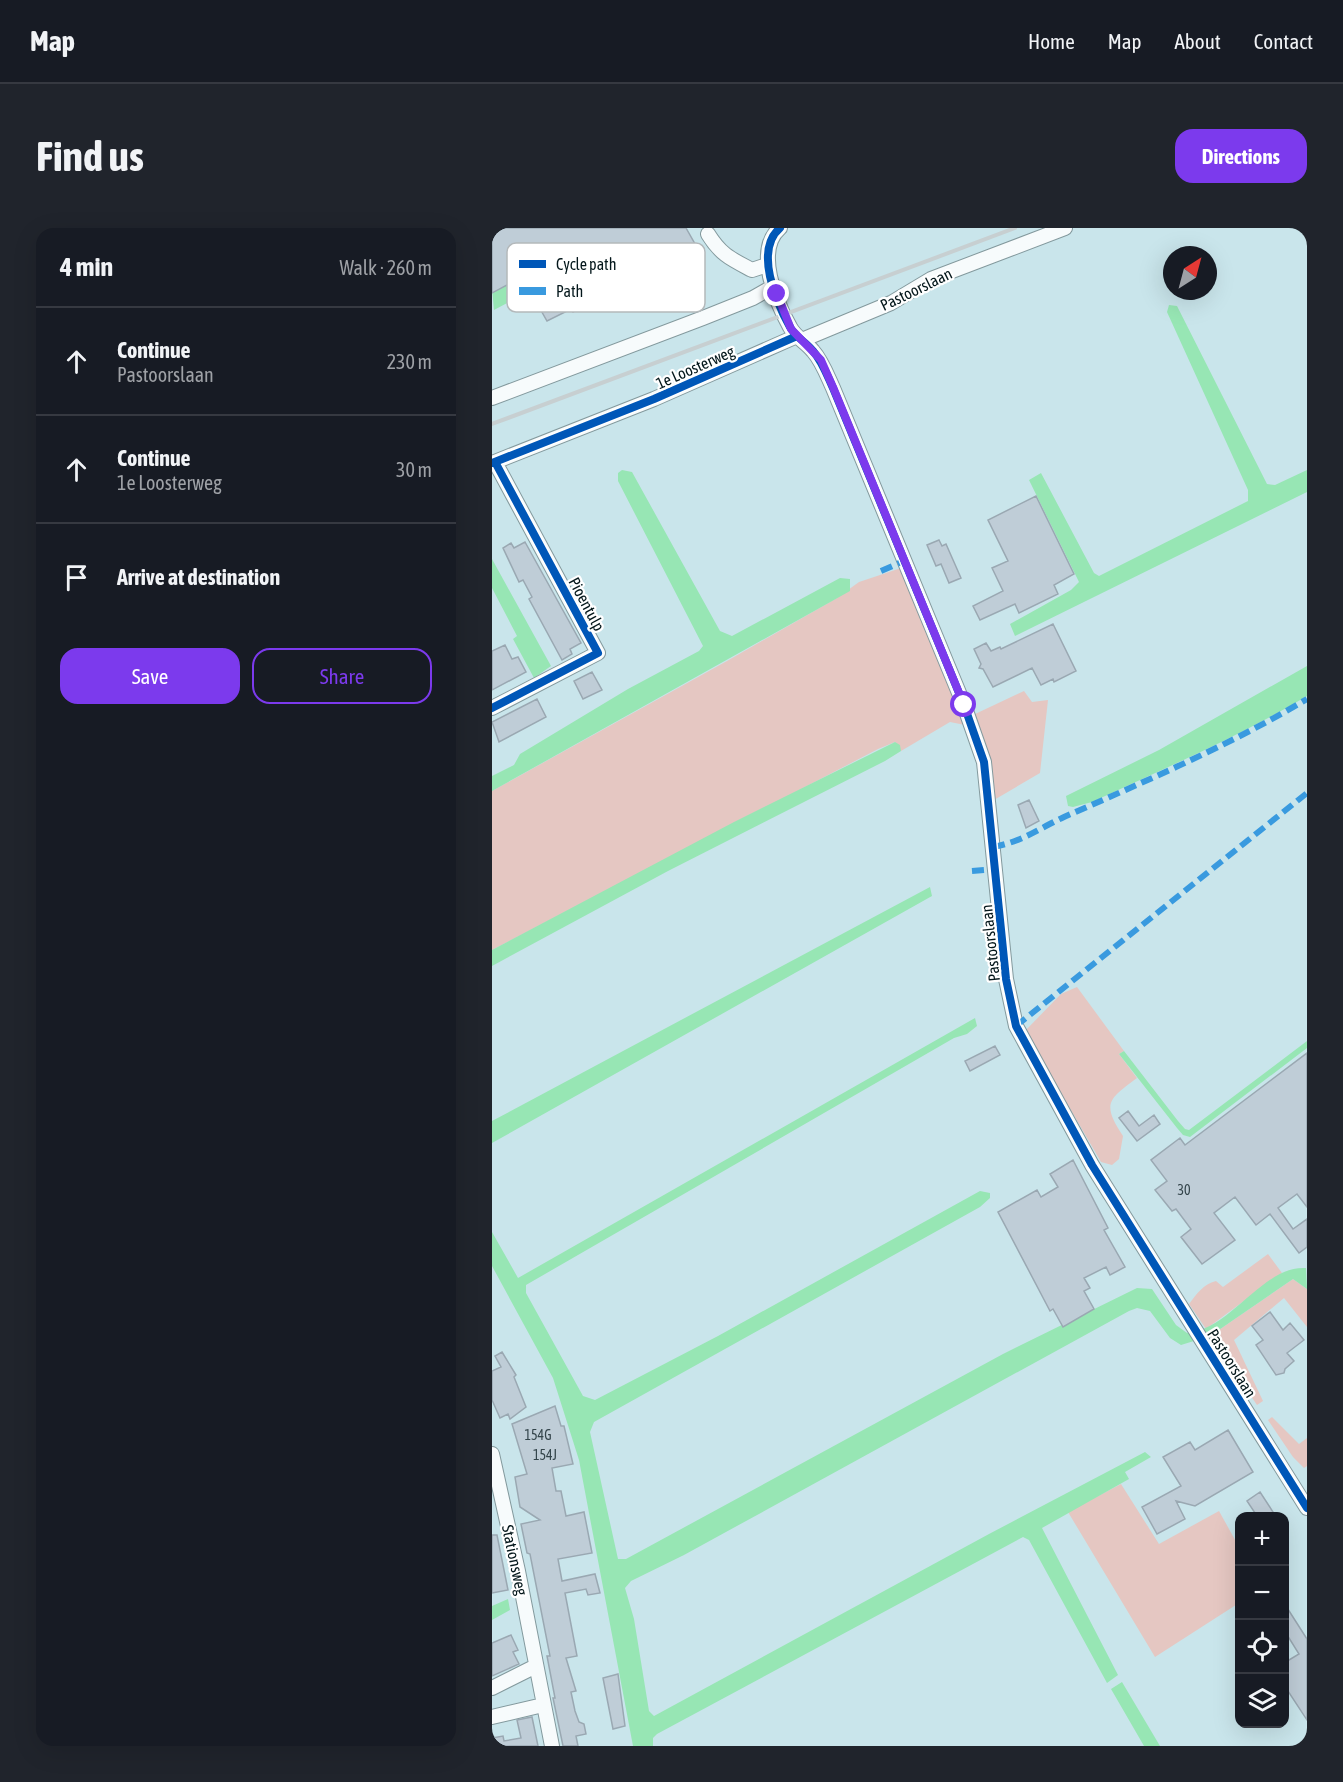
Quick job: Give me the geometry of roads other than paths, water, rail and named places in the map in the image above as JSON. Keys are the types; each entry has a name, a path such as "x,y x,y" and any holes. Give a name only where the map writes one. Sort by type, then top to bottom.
{"street":[{"path":"780,228 770,241 767,265 791,329 799,338"},
{"name":"Pastoorslaan","path":"1065,228 930,279 891,303 799,338 821,360 833,387 964,705 984,762 1006,979 1016,1026 1092,1165 1307,1508"},
{"path":"708,234 718,250 731,259 752,270 767,265"},
{"path":"492,398 703,318 753,298 774,286"},
{"name":"1e Loosterweg","path":"493,463 799,338"},
{"name":"Pioentulp","path":"492,708 598,653 493,463"},
{"name":"Stationsweg","path":"492,1454 552,1746"},
{"path":"492,1688 536,1666"},
{"path":"492,1717 543,1705"}],"railway":[{"path":"492,424 1015,228"}]}
